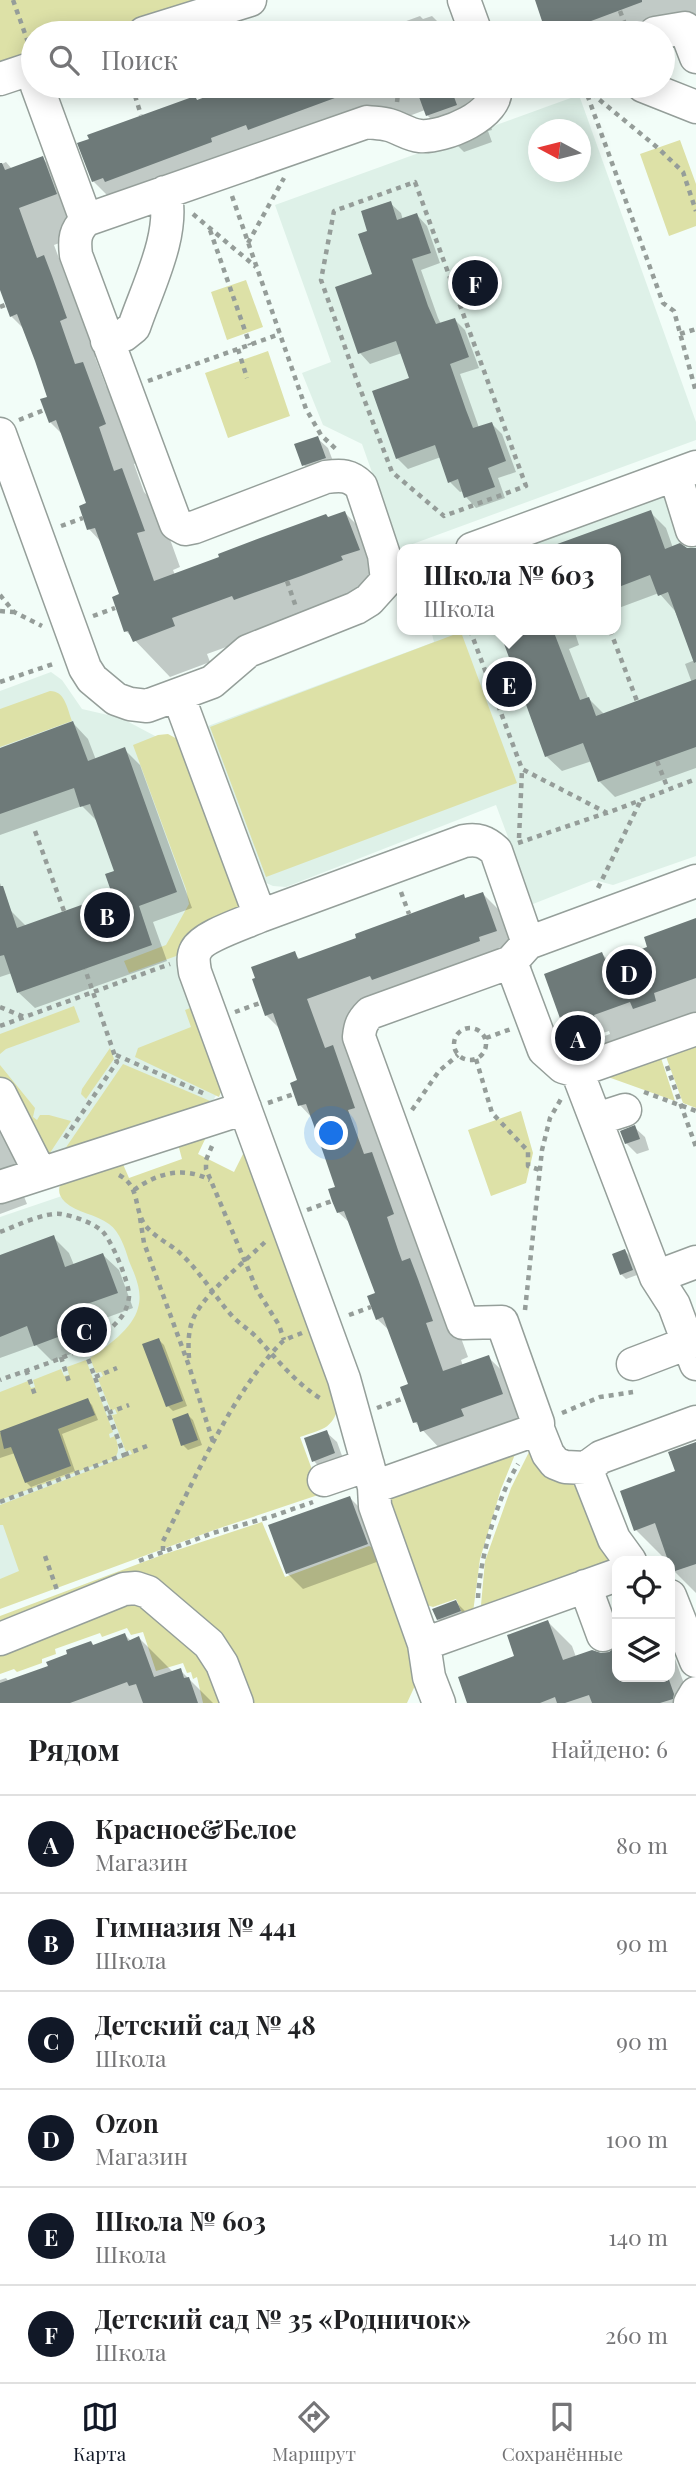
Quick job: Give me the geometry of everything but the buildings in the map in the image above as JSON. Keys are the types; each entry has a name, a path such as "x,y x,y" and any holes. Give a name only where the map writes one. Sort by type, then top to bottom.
{"street":[{"path":"183,21 250,0"},
{"path":"464,0 472,21"},
{"path":"675,30 685,28 696,57"},
{"path":"0,79 21,72"},
{"path":"42,98 86,220"},
{"path":"0,434 80,656 92,679 116,699 147,706 212,682 248,651 356,608 369,600 394,577 360,486 352,478 341,475 327,477 195,527 185,529 176,524 76,255 76,229 86,220 367,122 389,125 422,136 435,134 472,121 484,113 494,98"},
{"path":"673,98 696,107"},
{"path":"107,341 124,335 134,327 165,238 168,214 165,192"},
{"path":"486,544 685,471 692,530"},
{"path":"178,695 260,916"},
{"path":"428,1694 424,1644 376,1506 371,1476 344,1380 235,1111 195,972 193,960 196,949 205,940 260,916 464,841 476,839 488,843 496,851 544,1049 563,1067 577,1071 618,1106 656,1277 674,1305 692,1353 637,1377"},
{"path":"696,881 579,923 519,953 370,1013 363,1020 359,1037 463,1323 502,1322 548,1454 555,1462 565,1467 586,1468 601,1457 696,1422"},
{"path":"577,1071 696,1029"},
{"path":"0,1094 40,1174"},
{"path":"0,1187 235,1111"},
{"path":"656,1277 696,1262"},
{"path":"321,1490 538,1426"},
{"path":"586,1468 614,1539 627,1556"},
{"path":"424,1644 612,1577"},
{"path":"585,1586 603,1635"},
{"path":"0,1639 124,1589 143,1590 209,1644 222,1664 237,1703"},
{"path":"675,1608 696,1661"},
{"path":"690,1703 696,1693"}],"path":[{"path":"13,0 21,29"},
{"path":"620,11 624,21"},
{"path":"136,98 141,116"},
{"path":"588,98 663,303 674,311 696,392"},
{"path":"598,98 683,172 696,211"},
{"path":"248,243 303,144"},
{"path":"224,172 306,409 321,435 341,454"},
{"path":"415,182 526,486 444,516 391,472 321,280 334,212 415,182"},
{"path":"165,192 256,268"},
{"path":"210,229 250,345"},
{"path":"680,334 696,329"},
{"path":"124,389 280,334"},
{"path":"238,349 247,378"},
{"path":"0,611 14,612"},
{"path":"472,635 522,769 519,843"},
{"path":"612,635 637,701"},
{"path":"0,682 80,656"},
{"path":"657,761 668,789"},
{"path":"522,769 607,813"},
{"path":"511,846 696,779"},
{"path":"579,923 640,801"},
{"path":"35,831 64,911"},
{"path":"400,890 409,914"},
{"path":"0,1026 182,960 193,960"},
{"path":"40,1174 117,1062 85,969"},
{"path":"0,1007 24,1017"},
{"path":"474,1028 483,1033 487,1043 485,1053 477,1059 467,1060 458,1055 454,1045 455,1038 462,1030 474,1028"},
{"path":"658,1042 696,1147"},
{"path":"116,1055 215,1098 235,1111 206,1160 206,1169 266,1307 283,1332 284,1340"},
{"path":"393,1131 439,1071 458,1055"},
{"path":"477,1059 492,1113 528,1151 528,1166 540,1170"},
{"path":"512,1349 521,1338 523,1326 542,1150 550,1118 577,1071"},
{"path":"618,1106 681,1105 696,1111"},
{"path":"112,1171 123,1177 134,1190 144,1243 214,1443"},
{"path":"134,1190 154,1178 178,1171 199,1174 210,1180"},
{"path":"0,1231 33,1219 60,1214 90,1224 102,1230 109,1238 128,1289 127,1307 117,1322 84,1348 0,1380"},
{"path":"140,1217 155,1236 181,1254 233,1316 260,1339 272,1356 312,1394 329,1404"},
{"path":"189,1366 189,1330 198,1310 270,1237"},
{"path":"163,1552 163,1541 245,1389 284,1340 304,1332"},
{"path":"84,1348 124,1455"},
{"path":"61,1357 69,1382"},
{"path":"95,1377 117,1368"},
{"path":"26,1370 35,1395"},
{"path":"476,1624 479,1572 486,1548 510,1478 538,1426 637,1377"},
{"path":"108,1413 129,1405"},
{"path":"0,1502 146,1446"},
{"path":"128,1565 321,1490"},
{"path":"45,1556 57,1591"},
{"path":"46,1595 69,1587"}],"shaded area":[{"path":"571,98 580,98 588,119 528,119 528,182 591,182 591,129 696,422 696,440 413,544 397,544 362,444 323,425 302,373 331,362 275,205"},
{"path":"696,486 696,856 613,885 594,880 533,904 496,805 286,887 273,886 262,881 256,874 208,726 434,642 432,635 621,635 621,544 515,544 653,492 670,495"},
{"path":"51,672 62,680 82,709 121,718 191,755 194,926 224,1082 208,1109 51,1158 0,1079 0,691"},
{"path":"115,1178 207,1443 39,1591 0,1605 0,1217"}],"green space":[{"path":"0,0 202,0 135,21 21,21 21,57 0,64"},
{"path":"680,140 696,184 696,226 669,236 640,154"},
{"path":"246,280 263,327 227,340 211,292"},
{"path":"268,351 290,416 228,438 205,373"},
{"path":"453,635 462,635 517,783 266,877 210,727"},
{"path":"50,691 62,697 72,721 0,747 0,709"},
{"path":"168,734 181,741 241,901 237,912 179,955 129,973 124,961 166,945 189,904 186,889 133,745"},
{"path":"198,1005 224,1084 219,1097 135,1057 138,1048 191,1027 185,1010"},
{"path":"74,1006 80,1022 6,1049 0,1054 0,1034"},
{"path":"696,1043 696,1108 683,1103 665,1054"},
{"path":"110,1048 114,1059 86,1099 81,1094 82,1089"},
{"path":"660,1055 675,1101 608,1077 614,1073"},
{"path":"123,1064 215,1103 56,1162"},
{"path":"0,1065 35,1108 33,1117 37,1120 40,1115 49,1115 71,1121 46,1159 0,1081"},
{"path":"521,1111 533,1153 526,1183 491,1196 468,1130"},
{"path":"208,1133 198,1154 234,1172 244,1152 250,1157 340,1401 327,1426 300,1437 321,1494 217,1529 0,1609 0,1579 19,1571 3,1525 0,1525 0,1505 132,1454 130,1450 126,1452 112,1415 117,1414 115,1409 111,1411 98,1379 103,1376 101,1372 96,1373 90,1358 111,1343 131,1323 139,1302 138,1284 116,1231 104,1221 65,1202 60,1194 61,1182 63,1178 122,1162 129,1178 182,1159 178,1144"},
{"path":"86,1360 113,1432 109,1434 110,1438 115,1436 117,1442 115,1458 0,1500 0,1392 28,1381 31,1388 35,1387 33,1380 61,1369 64,1376 69,1375 67,1367"},
{"path":"518,1447 501,1489 480,1559 472,1620 466,1622 456,1599 433,1607 423,1604 385,1497"},
{"path":"529,1452 587,1495 611,1557 607,1566 480,1616 485,1561 511,1488"},
{"path":"262,1522 285,1577 369,1546 375,1549 386,1563 418,1679 407,1703 247,1703 148,1580 0,1629 0,1616 162,1555"},
{"path":"133,1598 196,1645 227,1703 203,1703 197,1677 193,1679 191,1672 187,1673 183,1663 156,1671 143,1632 131,1635 127,1628 102,1637 100,1633 55,1649 56,1654 42,1659 42,1663 17,1672 14,1669 0,1674 0,1649"}],"place":[{"name":"Детский сад № 35 «Родничок»","path":"475,283"},
{"name":"Школа № 603","path":"509,684"},
{"name":"Гимназия № 441","path":"107,915"},
{"name":"Ozon","path":"629,972"},
{"name":"Красное&Белое","path":"578,1038"},
{"name":"Детский сад № 48","path":"84,1330"}]}
